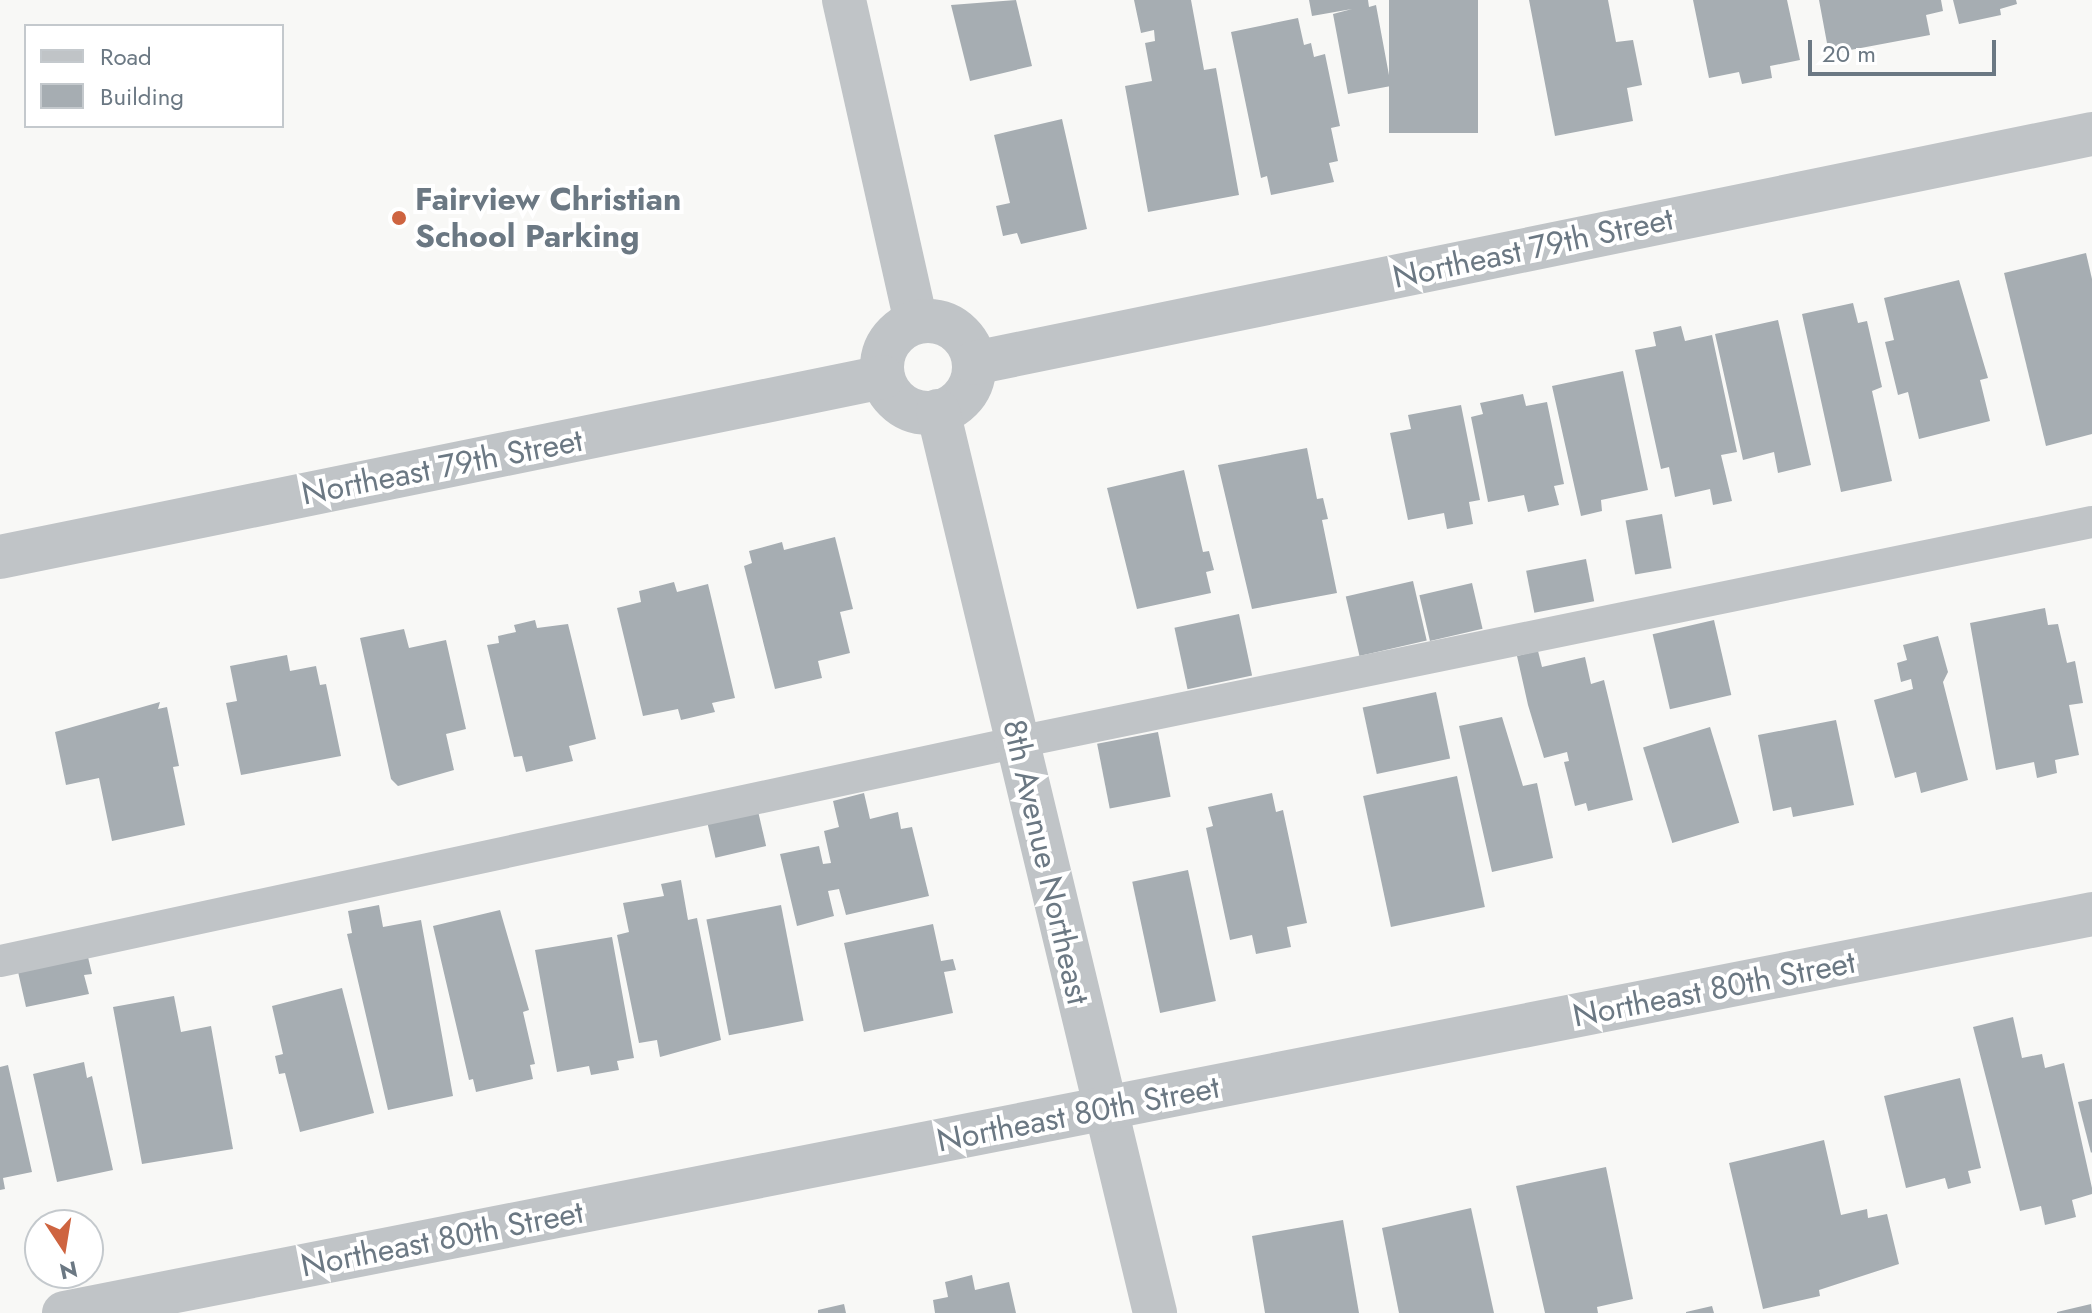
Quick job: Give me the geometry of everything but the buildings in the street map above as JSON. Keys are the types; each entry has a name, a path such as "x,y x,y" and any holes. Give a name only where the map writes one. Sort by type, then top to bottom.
{"street":[{"path":"848,1 916,322"},
{"name":"Northeast 79th Street","path":"974,363 2092,134"},
{"path":"916,322 948,325 970,348 974,363 966,394 938,411 902,405 883,377 891,340 916,322"},
{"name":"Northeast 79th Street","path":"0,557 883,377"},
{"name":"8th Avenue Northeast","path":"938,411 1155,1313"},
{"name":"Northeast 80th Street","path":"64,1313 2092,914"}],"lane":[{"path":"0,961 1018,742 2092,522"}],"place":[{"name":"Fairview Christian School Parking","path":"399,218"}]}
